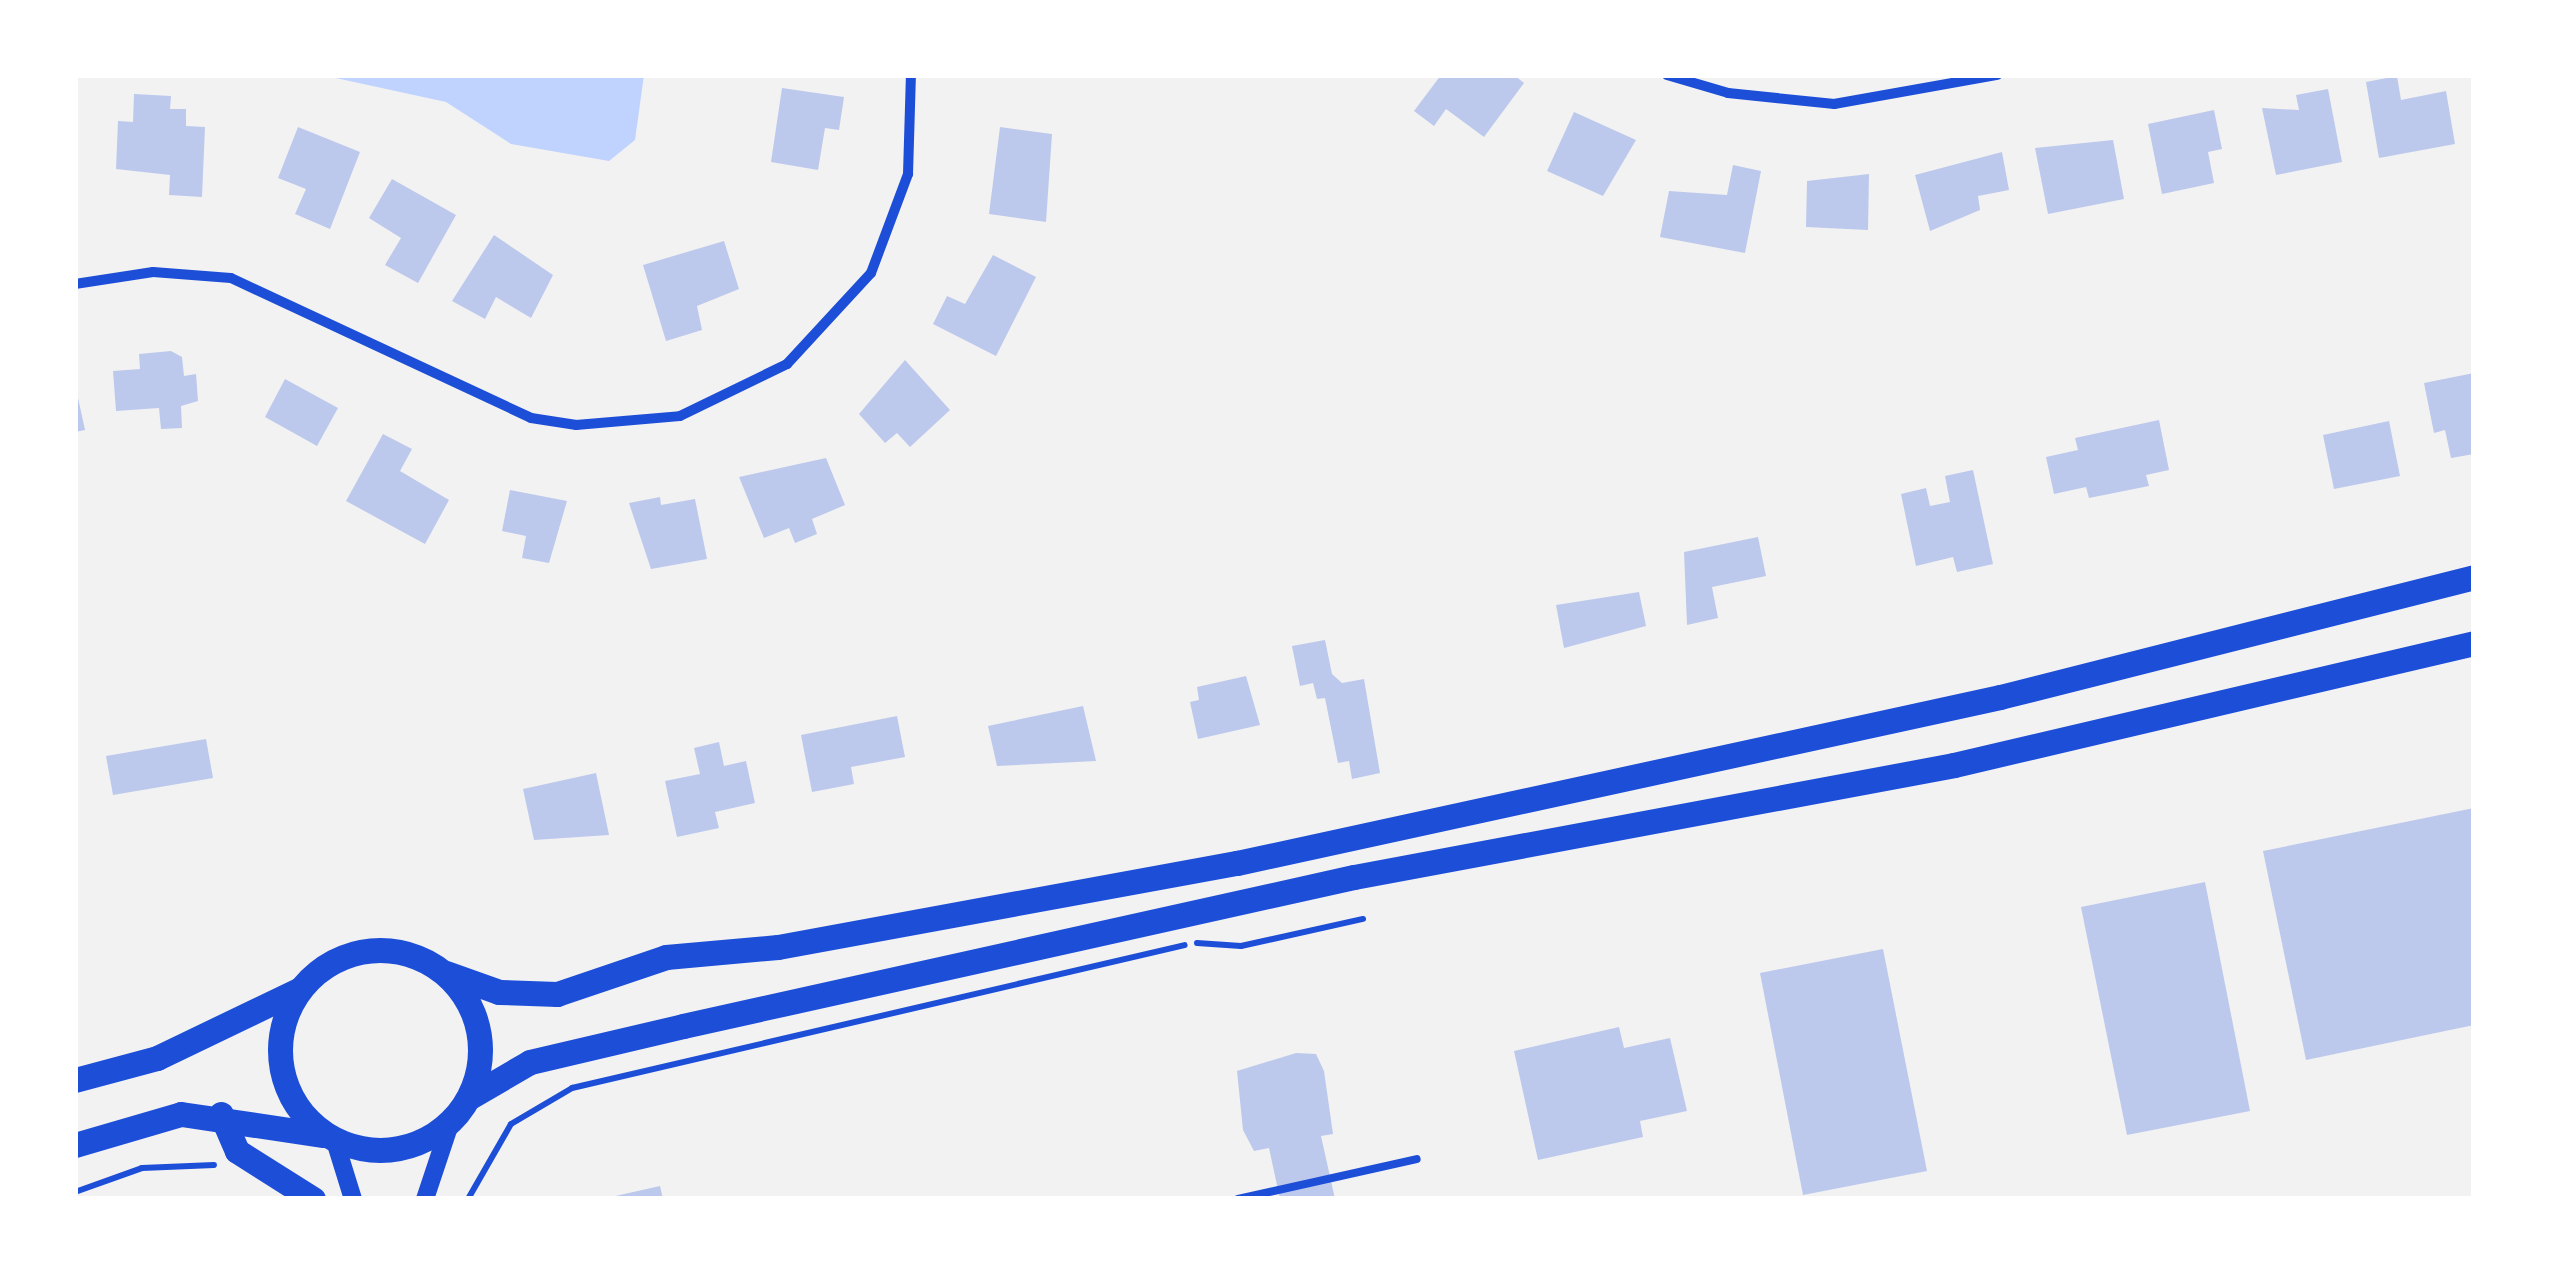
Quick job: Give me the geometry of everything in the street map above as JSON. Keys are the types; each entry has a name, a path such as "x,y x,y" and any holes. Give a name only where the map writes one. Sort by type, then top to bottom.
{"main road":[{"path":"75,1080 158,1058 298,990 322,967 386,949 499,992 557,994 666,956 778,947 1237,863 2000,697 2474,577"},
{"path":"75,1144 149,1120 221,1114 389,1151 450,1124 470,1096 530,1062 1354,877 1954,765 2474,643"},
{"path":"446,973 480,1031 470,1096"},
{"path":"298,990 281,1036 284,1084 330,1138"},
{"path":"221,1114 237,1151 313,1199"}],"street":[{"path":"75,284 153,272 231,278 276,292 474,399 531,418 596,425 680,416 749,389 811,345 870,272 908,174 912,75"},
{"path":"1667,75 1728,93 1848,104 1997,75"},
{"path":"425,1199 450,1124"},
{"path":"330,1138 353,1199"}],"lane":[{"path":"1238,1199 1417,1159"}],"path":[{"path":"468,1199 511,1124 572,1088 1192,943 1241,946 1363,919"},
{"path":"75,1192 142,1168 220,1167"}],"water":[{"path":"322,75 644,75 635,140 609,161 511,144 446,102"}],"building":[{"path":"1441,75 1514,75 1524,83 1484,137 1446,109 1434,126 1414,111"},
{"path":"2397,76 2401,100 2446,91 2455,144 2379,158 2366,82"},
{"path":"782,88 844,97 839,130 825,128 818,170 771,162"},
{"path":"2328,89 2342,162 2276,175 2262,108 2299,110 2296,95"},
{"path":"134,94 171,96 170,109 186,109 186,126 205,127 202,197 169,195 170,175 116,169 118,121 133,122"},
{"path":"2214,110 2222,149 2208,152 2214,183 2162,194 2148,124"},
{"path":"1574,112 1636,140 1603,196 1547,171"},
{"path":"298,127 360,152 330,229 295,214 306,189 278,178"},
{"path":"1000,127 1052,134 1046,222 989,214"},
{"path":"2113,140 2124,199 2048,214 2035,148"},
{"path":"2002,152 2009,190 1978,196 1980,210 1930,231 1915,175"},
{"path":"1733,165 1761,171 1745,253 1660,237 1669,191 1727,195"},
{"path":"1869,174 1868,230 1806,227 1807,181"},
{"path":"392,179 456,215 418,283 385,265 401,238 369,218"},
{"path":"494,235 553,275 531,318 496,297 485,319 452,301"},
{"path":"724,241 739,289 697,306 702,330 666,341 643,265"},
{"path":"993,255 1036,277 996,356 933,324 947,296 965,304"},
{"path":"171,351 182,357 184,376 196,374 198,401 181,406 182,428 161,429 159,408 116,411 113,371 140,369 139,354"},
{"path":"905,360 950,410 910,447 897,433 885,443 859,414"},
{"path":"2474,373 2474,454 2451,458 2445,430 2434,433 2424,383"},
{"path":"285,379 338,408 317,446 265,417"},
{"path":"75,384 85,430 75,432"},
{"path":"2159,420 2169,470 2146,475 2149,486 2089,498 2086,487 2054,494 2046,457 2078,450 2075,438"},
{"path":"2389,421 2400,476 2334,489 2323,435"},
{"path":"383,434 412,449 400,471 449,500 425,544 346,501"},
{"path":"826,458 845,505 812,519 817,534 795,543 789,528 764,538 739,477"},
{"path":"1973,470 1993,564 1957,572 1953,557 1916,566 1901,494 1926,488 1930,506 1950,502 1945,476"},
{"path":"510,490 567,501 549,563 522,558 526,536 502,531"},
{"path":"660,497 661,505 695,499 707,559 651,569 629,503"},
{"path":"1758,537 1766,576 1712,587 1718,618 1687,625 1684,552"},
{"path":"1639,592 1646,626 1564,648 1556,605"},
{"path":"1325,640 1332,674 1342,683 1364,679 1380,773 1352,779 1349,761 1338,763 1325,698 1317,699 1313,683 1300,686 1292,646"},
{"path":"1246,676 1260,725 1198,739 1190,702 1199,700 1197,687"},
{"path":"1083,706 1096,761 997,766 988,726"},
{"path":"897,716 905,757 851,767 854,784 812,792 801,735"},
{"path":"206,739 213,778 113,795 106,756"},
{"path":"719,742 724,766 746,761 755,803 715,812 719,828 677,837 665,781 700,774 694,748"},
{"path":"596,773 609,835 534,840 523,789"},
{"path":"2474,808 2474,1025 2306,1060 2263,851"},
{"path":"2205,882 2250,1111 2127,1135 2081,907"},
{"path":"1883,949 1927,1171 1803,1195 1760,973"},
{"path":"1619,1027 1624,1048 1670,1038 1687,1111 1640,1121 1643,1137 1538,1160 1514,1051"},
{"path":"1296,1053 1316,1054 1324,1071 1333,1134 1321,1136 1335,1199 1280,1199 1269,1148 1254,1151 1243,1130 1237,1071"},
{"path":"660,1186 663,1199 611,1199 611,1197"}]}
